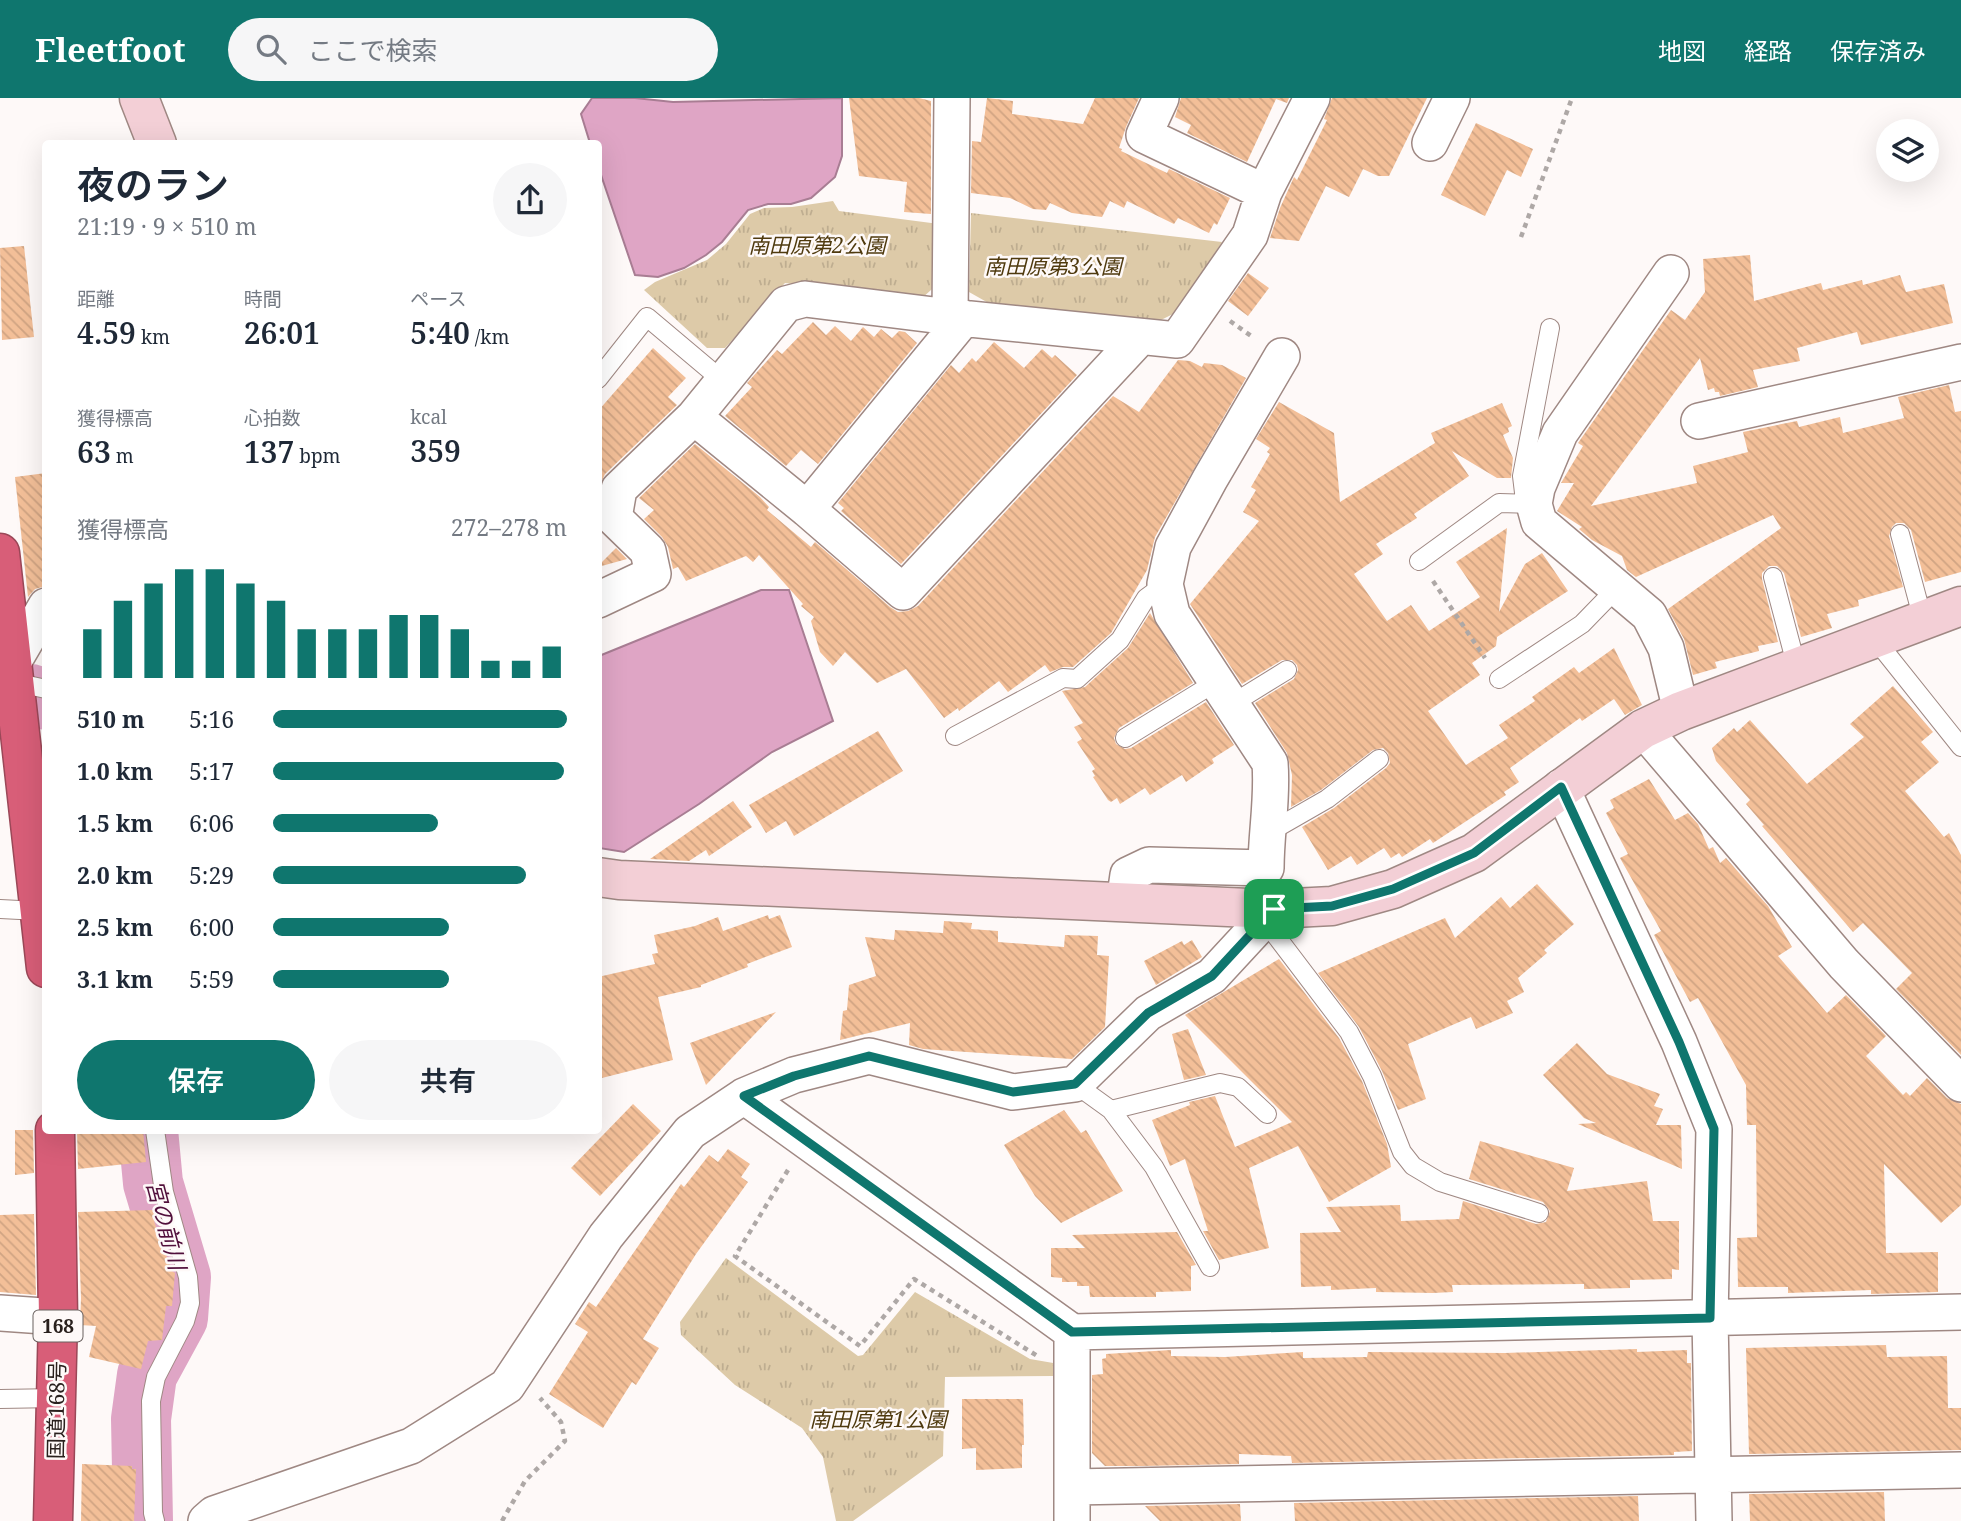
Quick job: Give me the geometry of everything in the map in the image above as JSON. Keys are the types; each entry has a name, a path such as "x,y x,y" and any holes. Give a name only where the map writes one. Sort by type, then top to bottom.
{"highway":[{"path":"0,553 16,666 42,935"},
{"name":"国道168号","path":"54,1521 58,1317 55,1134"}],"street":[{"path":"139,98 155,140"},
{"path":"807,509 957,317 952,98"},
{"path":"1161,98 1144,135 1264,192"},
{"path":"602,598 653,573 648,551 614,518 619,489 694,417 786,304 805,299 1177,340 1250,235 1264,192 1312,98"},
{"path":"1430,143 1452,98"},
{"path":"1671,273 1560,433 1530,504 1539,522 1649,615 1666,648 1681,711"},
{"path":"694,417 903,592 1140,337"},
{"path":"1124,903 1128,875 1149,865 1266,868 1266,834 1272,780 1270,763 1172,614 1165,584 1173,547 1282,356"},
{"path":"1699,421 1961,362"},
{"path":"602,877 1124,903 1269,915 1332,906 1393,889 1474,853 1643,729 1681,711 1961,606"},
{"path":"16,666 42,614"},
{"path":"1643,729 1844,964 1961,1084"},
{"path":"1561,787 1679,1042 1714,1129 1710,1318 1714,1521"},
{"path":"206,1521 214,1514 411,1446 507,1386 606,1236 690,1132 744,1096 794,1076 869,1056 1013,1092 1075,1084 1148,1013 1212,976 1269,915"},
{"path":"744,1096 1072,1332 1961,1312"},
{"path":"0,1313 58,1317"},
{"path":"1072,1332 1072,1504 1713,1476 1961,1470"}],"lane":[{"path":"602,374 647,317 723,381"},
{"path":"1419,561 1499,503 1530,504 1522,476 1550,328"},
{"path":"1900,534 1923,620"},
{"path":"1773,577 1797,668"},
{"path":"955,736 1063,678 1077,679 1120,640 1146,598 1165,584"},
{"path":"1499,679 1582,624 1617,588"},
{"path":"1874,638 1961,747"},
{"path":"1125,738 1224,693 1287,670"},
{"path":"1266,834 1327,799 1379,759"},
{"path":"0,909 39,911"},
{"path":"1269,915 1349,1032 1372,1076 1402,1152 1413,1166 1440,1182 1539,1213"},
{"path":"1111,1110 1220,1083 1238,1087 1267,1114"},
{"path":"1075,1084 1111,1110 1154,1167 1210,1267"},
{"path":"155,1521 151,1401 156,1377 185,1321 190,1303 188,1278 164,1192 156,1134"},
{"path":"0,1399 57,1398"}],"path":[{"path":"1521,237 1572,98"},
{"path":"1225,318 1282,356"},
{"path":"1419,561 1499,679"},
{"path":"789,1168 736,1256 860,1346 914,1279 1039,1357"},
{"path":"502,1521 525,1481 565,1441 561,1422 517,1371"}],"green space":[{"name":"南田原第2公園","path":"833,201 839,211 939,224 941,281 921,299 785,283 725,348 707,348 644,290 655,282 707,260 726,244 750,214 764,208"},
{"name":"南田原第3公園","path":"971,213 1222,242 1179,311 1155,323 992,305 969,292"},
{"name":"南田原第1公園","path":"726,1258 858,1356 863,1355 915,1292 1030,1359 1059,1364 1053,1376 945,1377 943,1456 853,1521 836,1521 823,1457 802,1428 735,1385 681,1335 680,1322"}],"shaded area":[{"path":"592,98 635,98 673,102 842,98 842,156 835,177 811,198 791,204 768,204 748,210 722,242 684,268 658,277 635,275 602,178 602,140 589,140 581,114"},
{"path":"761,590 789,590 833,721 772,752 699,804 624,852 602,848 602,655"}],"building":[{"path":"849,98 919,98 931,101 931,214 904,212 907,182 859,176"},
{"path":"987,98 1013,101 1012,114 1083,124 1095,98 1139,98 1126,127 1119,148 1121,151 1167,173 1169,169 1230,198 1217,225 1214,223 1209,233 1178,218 1174,224 1127,201 1124,208 1110,201 1102,217 1072,213 1050,203 1046,210 1033,209 1010,198 971,193 972,141 981,142"},
{"path":"1181,98 1289,98 1287,103 1276,99 1247,162 1187,133 1191,125 1175,117"},
{"path":"1332,98 1427,98 1389,176 1378,176 1363,169 1349,197 1326,186 1299,241 1270,238 1294,177 1297,180 1327,120 1324,119"},
{"path":"1476,123 1533,149 1521,177 1507,170 1485,216 1441,195"},
{"path":"24,246 34,337 2,340 0,248"},
{"path":"1750,255 1754,301 1821,283 1823,290 1862,280 1863,285 1900,275 1906,292 1944,284 1953,323 1861,345 1857,332 1797,348 1800,361 1753,370 1758,387 1720,396 1714,388 1708,390 1700,358 1591,506 1697,483 1693,466 1748,452 1743,432 1797,421 1799,427 1840,417 1843,433 1904,418 1898,397 1949,385 1955,412 1961,411 1961,572 1925,582 1911,530 1904,523 1896,523 1889,536 1903,587 1858,600 1859,606 1827,614 1832,628 1801,637 1784,573 1777,566 1769,566 1762,573 1762,579 1778,642 1758,646 1759,651 1715,662 1717,668 1693,675 1684,639 1668,609 1781,528 1773,515 1636,577 1627,570 1622,556 1592,540 1579,529 1582,527 1557,511 1574,483 1561,483 1583,446 1578,443 1671,310 1685,320 1705,292 1703,259"},
{"path":"1248,273 1269,288 1248,316 1228,301"},
{"path":"813,322 826,335 835,326 851,341 863,327 874,337 881,329 892,338 899,331 905,332 917,343 818,464 801,450 786,466 725,416 752,387 747,383 777,350 782,354"},
{"path":"994,342 1024,368 1042,349 1052,358 1055,355 1077,375 901,564 841,511 844,508 838,503 951,365 959,373 972,358 976,362"},
{"path":"653,348 686,378 668,397 677,405 605,474 602,480 602,406"},
{"path":"1178,360 1190,361 1202,367 1204,363 1222,365 1246,378 1155,537 1147,570 1111,633 1073,667 1063,667 1050,672 1045,665 1008,692 999,681 959,711 958,708 944,718 906,669 877,683 845,652 833,666 820,652 811,621 814,617 801,606 803,604 759,555 753,562 746,556 686,581 678,567 673,569 668,547 662,537 644,519 654,510 639,498 695,444 760,497 769,507 767,510 811,547 815,542 890,607 898,612 908,611 918,606 1113,396 1139,412"},
{"path":"1279,402 1334,433 1340,502 1435,443 1431,433 1502,403 1512,426 1508,428 1509,432 1503,435 1513,458 1511,478 1497,478 1452,451 1469,476 1414,514 1417,518 1376,544 1383,554 1354,574 1387,621 1411,605 1429,631 1480,597 1456,562 1507,528 1499,612 1525,564 1542,553 1568,591 1497,637 1496,646 1472,663 1480,675 1428,711 1466,765 1508,738 1499,725 1535,701 1532,697 1574,667 1579,673 1614,648 1642,705 1625,715 1614,699 1582,721 1580,718 1510,768 1519,782 1504,792 1506,795 1433,843 1430,839 1402,857 1399,853 1391,858 1384,848 1357,865 1351,856 1328,870 1302,827 1334,808 1386,768 1390,763 1388,753 1383,748 1373,750 1321,790 1291,807 1292,775 1287,753 1255,703 1294,679 1297,665 1292,660 1282,660 1242,684 1190,604 1259,521 1243,512 1256,490 1251,487 1270,454 1267,452 1270,448 1256,439"},
{"path":"42,474 42,587 35,589 28,597 15,477"},
{"path":"616,548 627,559 602,566 602,562"},
{"path":"1150,613 1193,683 1119,728 1114,738 1116,744 1125,749 1131,748 1206,702 1234,745 1212,759 1214,763 1186,782 1182,775 1150,795 1145,788 1120,804 1117,798 1111,802 1108,800 1093,777 1095,776 1092,771 1095,769 1077,742 1082,739 1074,727 1083,723 1062,691 1085,687 1128,648"},
{"path":"1893,686 1933,732 1921,742 1939,762 1905,791 1944,837 1949,833 1961,855 1961,1055 1896,989 1912,973 1863,923 1853,932 1762,826 1764,825 1746,804 1750,800 1716,761 1712,748 1734,728 1737,732 1750,720 1807,784 1864,737 1850,724"},
{"path":"878,731 903,771 794,836 786,821 766,833 749,805"},
{"path":"1649,779 1675,820 1688,813 1698,824 1709,849 1713,847 1720,863 1726,858 1768,906 1792,947 1778,956 1827,1013 1846,995 1886,1036 1866,1056 1903,1095 1906,1092 1910,1096 1927,1078 1947,1098 1961,1104 1961,1205 1941,1223 1884,1164 1886,1253 1938,1252 1938,1292 1871,1294 1871,1290 1788,1293 1788,1287 1738,1287 1737,1238 1757,1237 1756,1125 1747,1125 1746,1085 1698,998 1690,1002 1654,935 1661,931 1620,858 1628,854 1606,813 1614,808 1610,800"},
{"path":"733,801 752,827 709,856 706,850 689,861 650,859"},
{"path":"1537,884 1574,924 1544,950 1547,953 1518,978 1524,992 1507,1001 1513,1013 1476,1029 1471,1017 1408,1044 1426,1099 1398,1110 1382,1071 1359,1027 1318,973 1445,918 1455,938 1501,897 1510,908"},
{"path":"768,915 769,919 780,915 792,947 747,964 748,967 701,987 658,997 673,1060 602,1078 602,976 655,964 652,954 658,953 654,935 695,926 718,917 723,931"},
{"path":"944,921 972,923 971,929 998,931 998,942 1064,947 1065,935 1098,936 1097,955 1109,956 1105,1027 1072,1059 923,1049 909,1045 910,1023 840,1040 849,985 876,976 865,937 894,940 895,930 943,933"},
{"path":"1192,940 1202,957 1156,985 1144,961 1182,941 1184,945"},
{"path":"1279,959 1339,1038 1362,1081 1387,1144 1391,1167 1329,1202 1298,1146 1249,1168 1269,1248 1219,1260 1203,1231 1208,1231 1185,1159 1170,1166 1152,1120 1190,1105 1189,1102 1215,1096 1235,1147 1292,1122 1185,1015"},
{"path":"776,1012 706,1085 690,1043"},
{"path":"1188,1029 1206,1075 1184,1080 1172,1034"},
{"path":"1577,1043 1607,1074 1660,1094 1654,1106 1663,1109 1656,1125 1681,1125 1682,1169 1578,1124 1596,1123 1584,1118 1543,1075"},
{"path":"633,1104 661,1131 600,1196 571,1168"},
{"path":"1064,1110 1081,1133 1086,1130 1123,1191 1061,1223 1035,1196 1004,1145"},
{"path":"15,1130 33,1130 34,1173 15,1175"},
{"path":"77,1134 143,1134 146,1162 78,1169"},
{"path":"1480,1141 1574,1168 1567,1191 1647,1181 1653,1221 1679,1221 1679,1270 1672,1269 1672,1279 1630,1280 1630,1288 1584,1289 1584,1284 1452,1285 1453,1292 1433,1293 1376,1292 1376,1288 1331,1290 1331,1286 1301,1287 1300,1233 1341,1232 1326,1207 1400,1205 1401,1221 1459,1219 1463,1201 1536,1224 1546,1222 1550,1211 1543,1202 1469,1179"},
{"path":"728,1149 750,1164 741,1177 748,1182 696,1254 643,1339 659,1348 636,1385 632,1382 603,1428 549,1394 588,1332 575,1324 589,1302 596,1307 681,1184 684,1187 709,1155 718,1162"},
{"path":"154,1210 154,1221 175,1273 172,1306 166,1306 162,1340 148,1341 141,1369 89,1357 96,1326 80,1325 78,1212"},
{"path":"34,1214 36,1295 0,1292 0,1215"},
{"path":"1177,1232 1196,1265 1191,1266 1191,1291 1156,1292 1156,1297 1090,1297 1089,1286 1077,1286 1077,1282 1062,1282 1062,1278 1051,1277 1051,1248 1085,1248 1072,1235"},
{"path":"1886,1345 1887,1357 1947,1356 1948,1408 1961,1408 1961,1450 1749,1454 1746,1348"},
{"path":"1637,1349 1637,1352 1687,1350 1687,1363 1691,1363 1692,1451 1674,1452 1674,1455 1292,1463 1291,1456 1239,1454 1239,1464 1143,1466 1105,1466 1092,1453 1092,1375 1103,1374 1102,1359 1106,1358 1106,1354 1171,1350 1171,1356 1225,1357 1303,1352 1303,1358 1367,1357 1368,1352 1505,1353"},
{"path":"962,1399 1023,1399 1022,1468 976,1470 976,1448 962,1449"},
{"path":"82,1464 132,1466 132,1469 136,1469 134,1521 81,1521"},
{"path":"1884,1492 1885,1521 1750,1521 1749,1494"},
{"path":"1638,1496 1639,1521 1295,1521 1294,1503"},
{"path":"1240,1504 1241,1521 1160,1521 1145,1506"}],"waterway":[{"name":"宮の前川","path":"31,694 42,698"},
{"name":"宮の前川","path":"143,1521 141,1419 147,1375 178,1318 181,1277 153,1183 148,1134"}],"route":[{"path":"1561,787 1679,1042 1714,1129 1710,1318 1072,1332 744,1096 794,1076 869,1056 1013,1092 1075,1084 1148,1013 1212,976 1274,909 1332,906 1393,889 1474,853 1561,787"}]}
